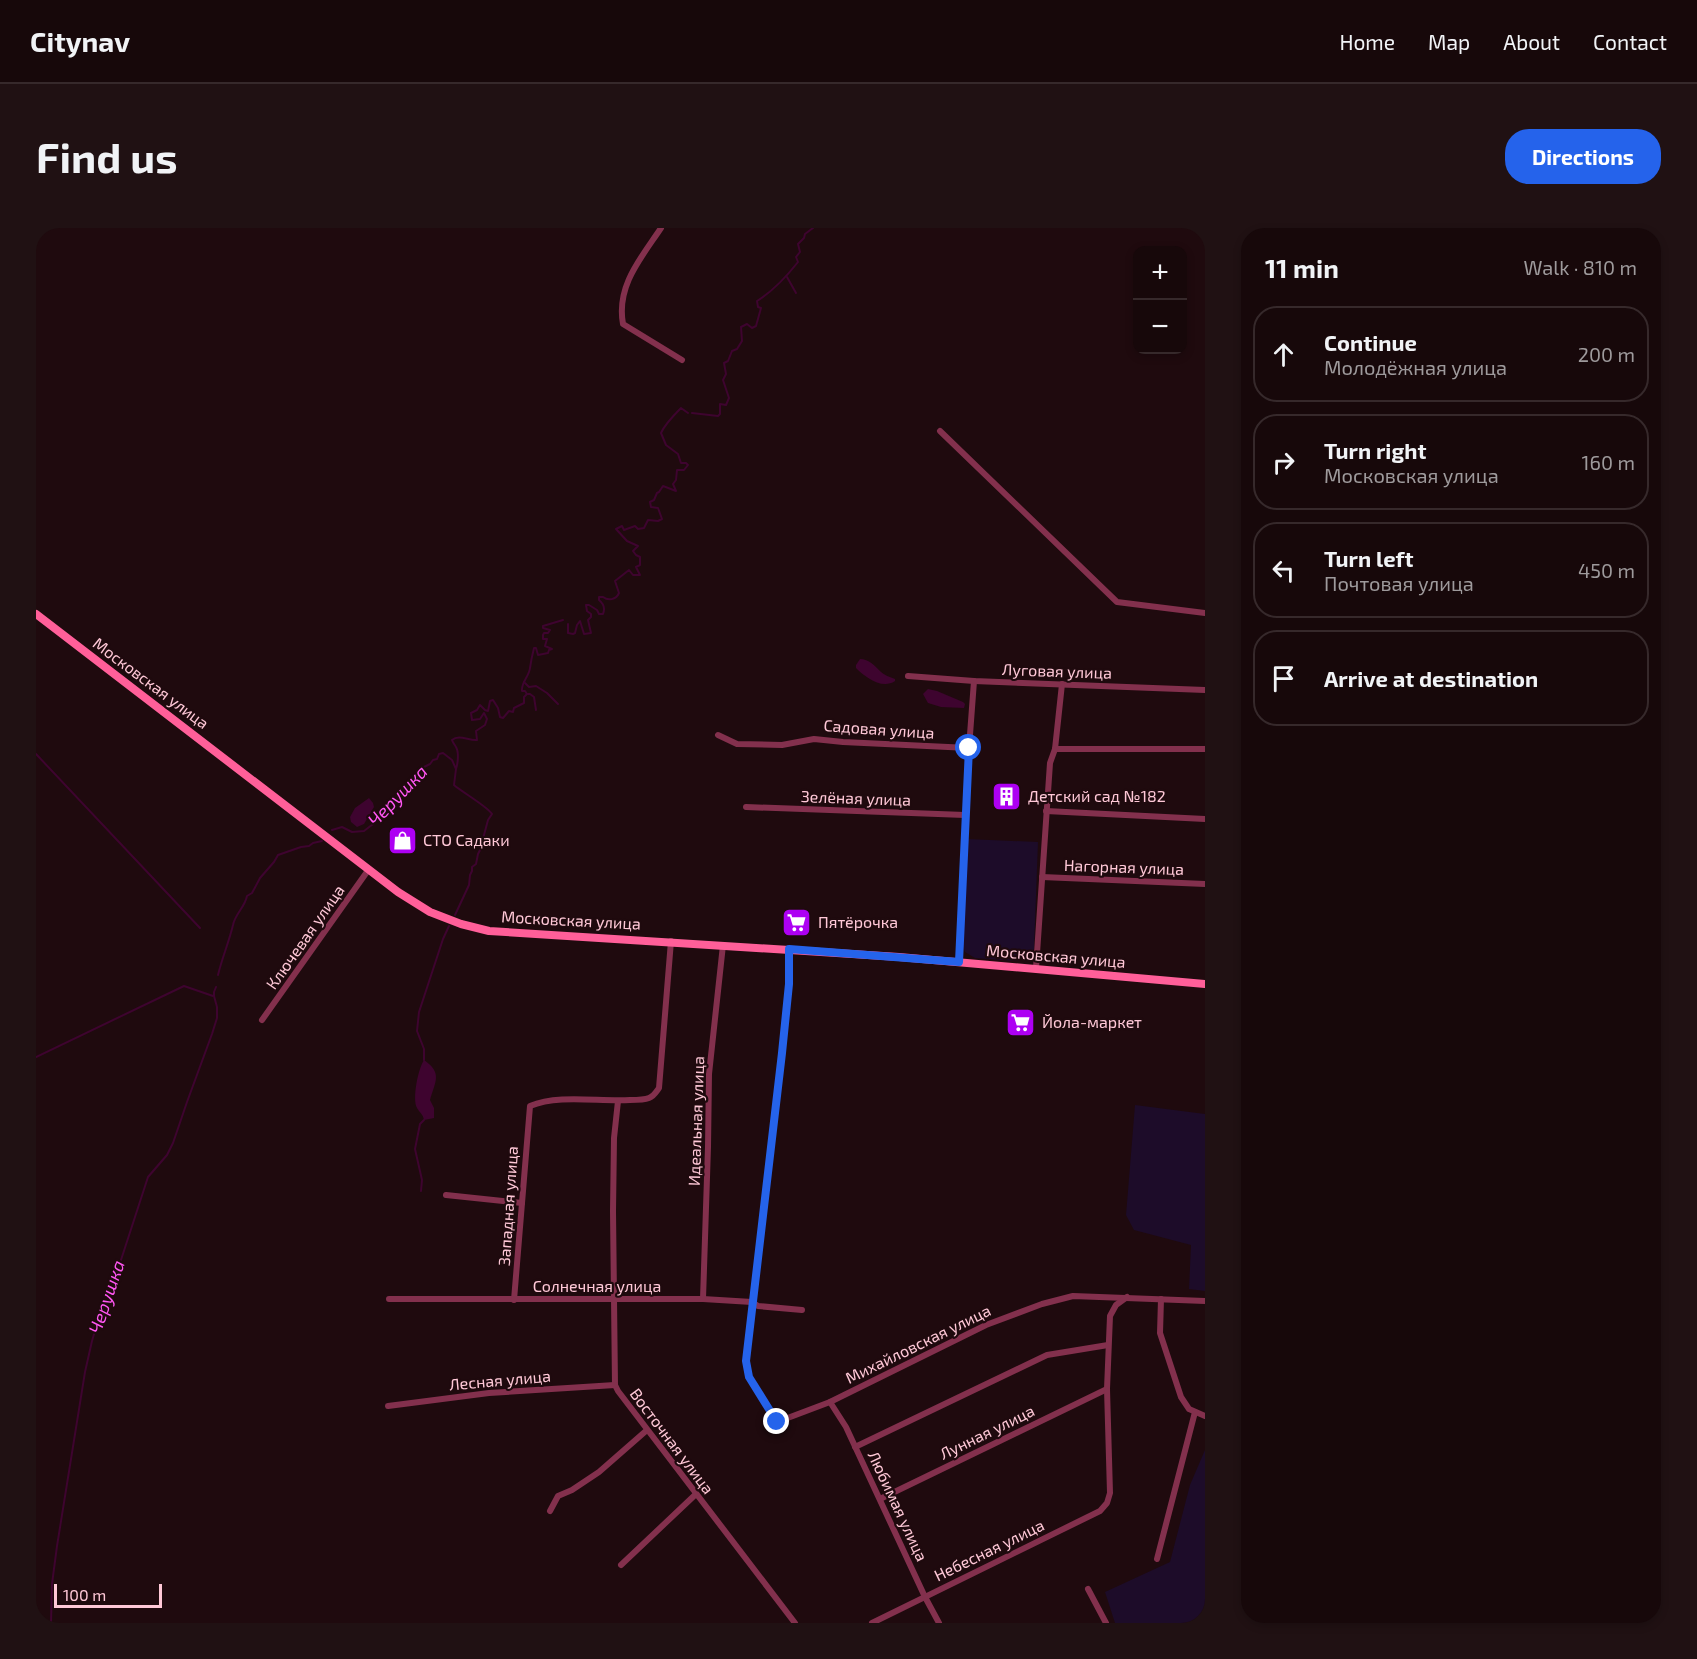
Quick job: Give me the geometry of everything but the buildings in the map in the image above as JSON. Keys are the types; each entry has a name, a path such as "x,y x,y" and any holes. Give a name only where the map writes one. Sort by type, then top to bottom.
{"main road":[{"name":"Московская улица","path":"36,614 398,892 430,912 461,924 489,931 789,949 1205,984"}],"street":[{"path":"661,228 623,291 621,312 623,324 682,360"},
{"path":"940,431 1117,602 1205,613"},
{"name":"Луговая улица","path":"908,676 974,681 1205,690"},
{"path":"959,962 965,815 974,681"},
{"path":"1036,968 1050,763 1055,749 1062,684"},
{"name":"Садовая улица","path":"718,735 737,744 782,745 814,739 969,748"},
{"path":"1055,749 1205,749"},
{"name":"Зелёная улица","path":"746,807 965,815"},
{"path":"1046,811 1205,819"},
{"name":"Ключевая улица","path":"262,1020 369,869"},
{"name":"Нагорная улица","path":"1042,878 1205,884"},
{"path":"618,1101 648,1099 659,1088 671,941"},
{"name":"Идеальная улица","path":"703,1299 709,1074 723,945"},
{"path":"752,1302 782,1053 789,984 789,949"},
{"name":"Западная улица","path":"514,1299 530,1106 537,1103 571,1100 618,1101"},
{"name":"Восточная улица","path":"618,1101 614,1138 615,1385 794,1622"},
{"path":"446,1195 522,1203"},
{"name":"Михайловская улица","path":"752,1302 746,1361 749,1377 777,1422 830,1402 986,1325 1042,1304 1073,1296 1205,1301"},
{"path":"1107,1389 1110,1316 1116,1305 1127,1297"},
{"name":"Солнечная улица","path":"389,1299 703,1299 752,1302 758,1306 802,1310"},
{"path":"1161,1299 1160,1333 1181,1397 1189,1409 1205,1416"},
{"path":"855,1447 1047,1355 1108,1345"},
{"name":"Лесная улица","path":"387,1406 489,1393 615,1385"},
{"name":"Небесная улица","path":"872,1623 1100,1511 1107,1503 1110,1493 1107,1389"},
{"name":"Лунная улица","path":"880,1499 1107,1389"},
{"name":"Любимая улица","path":"830,1402 846,1427 939,1623"},
{"path":"1157,1559 1195,1412"},
{"path":"550,1511 558,1496 572,1490 599,1472 647,1430"},
{"path":"621,1566 696,1494"},
{"path":"1088,1589 1107,1623"}],"shaded area":[{"path":"860,659 874,665 895,681 885,684 869,678 856,668"},
{"path":"928,689 963,702 964,708 941,707 928,703 923,694"},
{"path":"369,798 374,807 364,824 357,827 351,822 350,817 355,808"},
{"path":"967,839 1038,842 1034,949 1028,957 1016,961 975,958 965,952 962,944"},
{"path":"424,1060 434,1069 436,1078 430,1100 434,1108 434,1118 424,1120 417,1108 415,1091"},
{"path":"1135,1105 1205,1114 1205,1291 1189,1289 1191,1245 1134,1230 1126,1215"},
{"path":"1205,1450 1205,1623 1115,1623 1105,1592 1170,1562 1190,1485"}],"waterway":[{"name":"Черушка","path":"692,413 718,416 720,404 726,405 729,398 723,380 726,374 724,363 728,361 732,351 737,349 742,341 741,327 747,324 752,328 756,326 761,308 758,307 757,301 769,293 798,262 796,257 800,252 798,244 813,228"},
{"path":"787,277 796,293"},
{"name":"Черушка","path":"568,624 568,633 575,633 580,621 584,634 591,633 588,620 591,614 587,611 586,605 597,610 599,614 603,614 604,607 599,597 609,599 616,597 619,593 615,581 629,570 633,575 640,575 636,567 640,565 640,557 633,551 638,546 627,541 616,529 622,526 624,530 635,526 638,529 644,528 648,520 662,519 658,508 651,507 650,502 654,500 663,486 676,491 673,484 677,470 684,470 688,465 681,463 678,454 666,445 661,433 681,408 688,413"},
{"name":"Черушка","path":"332,830 342,827 352,832 364,831 392,805 397,795 405,793 406,789 418,779 424,767 437,759 439,754 443,753 452,760 456,769 458,752 452,740 455,738 477,740 476,731 485,725 487,719 484,713 480,719 472,720 471,713 480,705 488,711 490,701 493,700 500,717 503,718 509,711 513,712 514,708 524,703 524,697 527,694 522,691 522,688 529,671 534,648 538,655 548,653 552,649 545,646 547,639 543,639 543,635 550,630 543,626 563,620"},
{"path":"524,682 529,687 536,686 547,693 558,704"},
{"path":"527,694 534,697 536,710"},
{"path":"36,754 200,928"},
{"path":"455,915 469,885 472,867 476,864 488,820 492,814 454,785 456,769"},
{"name":"Черушка","path":"218,975 234,921 247,896 252,893 260,878 278,855 322,841"},
{"path":"424,1060 424,1049 417,1031 419,1012 449,926"},
{"path":"36,1057 184,986 213,996"},
{"name":"Черушка","path":"51,1623 52,1584 57,1546 92,1341 148,1177 167,1155 173,1143 212,1034 217,1018 214,996 216,987"},
{"path":"421,1191 422,1180 415,1149 420,1124 424,1120"}],"place":[{"name":"Детский сад №182","path":"1007,796"},
{"name":"СТО Садаки","path":"402,840"},
{"name":"Пятёрочка","path":"797,922"},
{"name":"Йола-маркет","path":"1021,1022"}],"route":[{"path":"777,1422 749,1377 746,1361 782,1053 789,984 789,949 959,962 969,748"}]}
